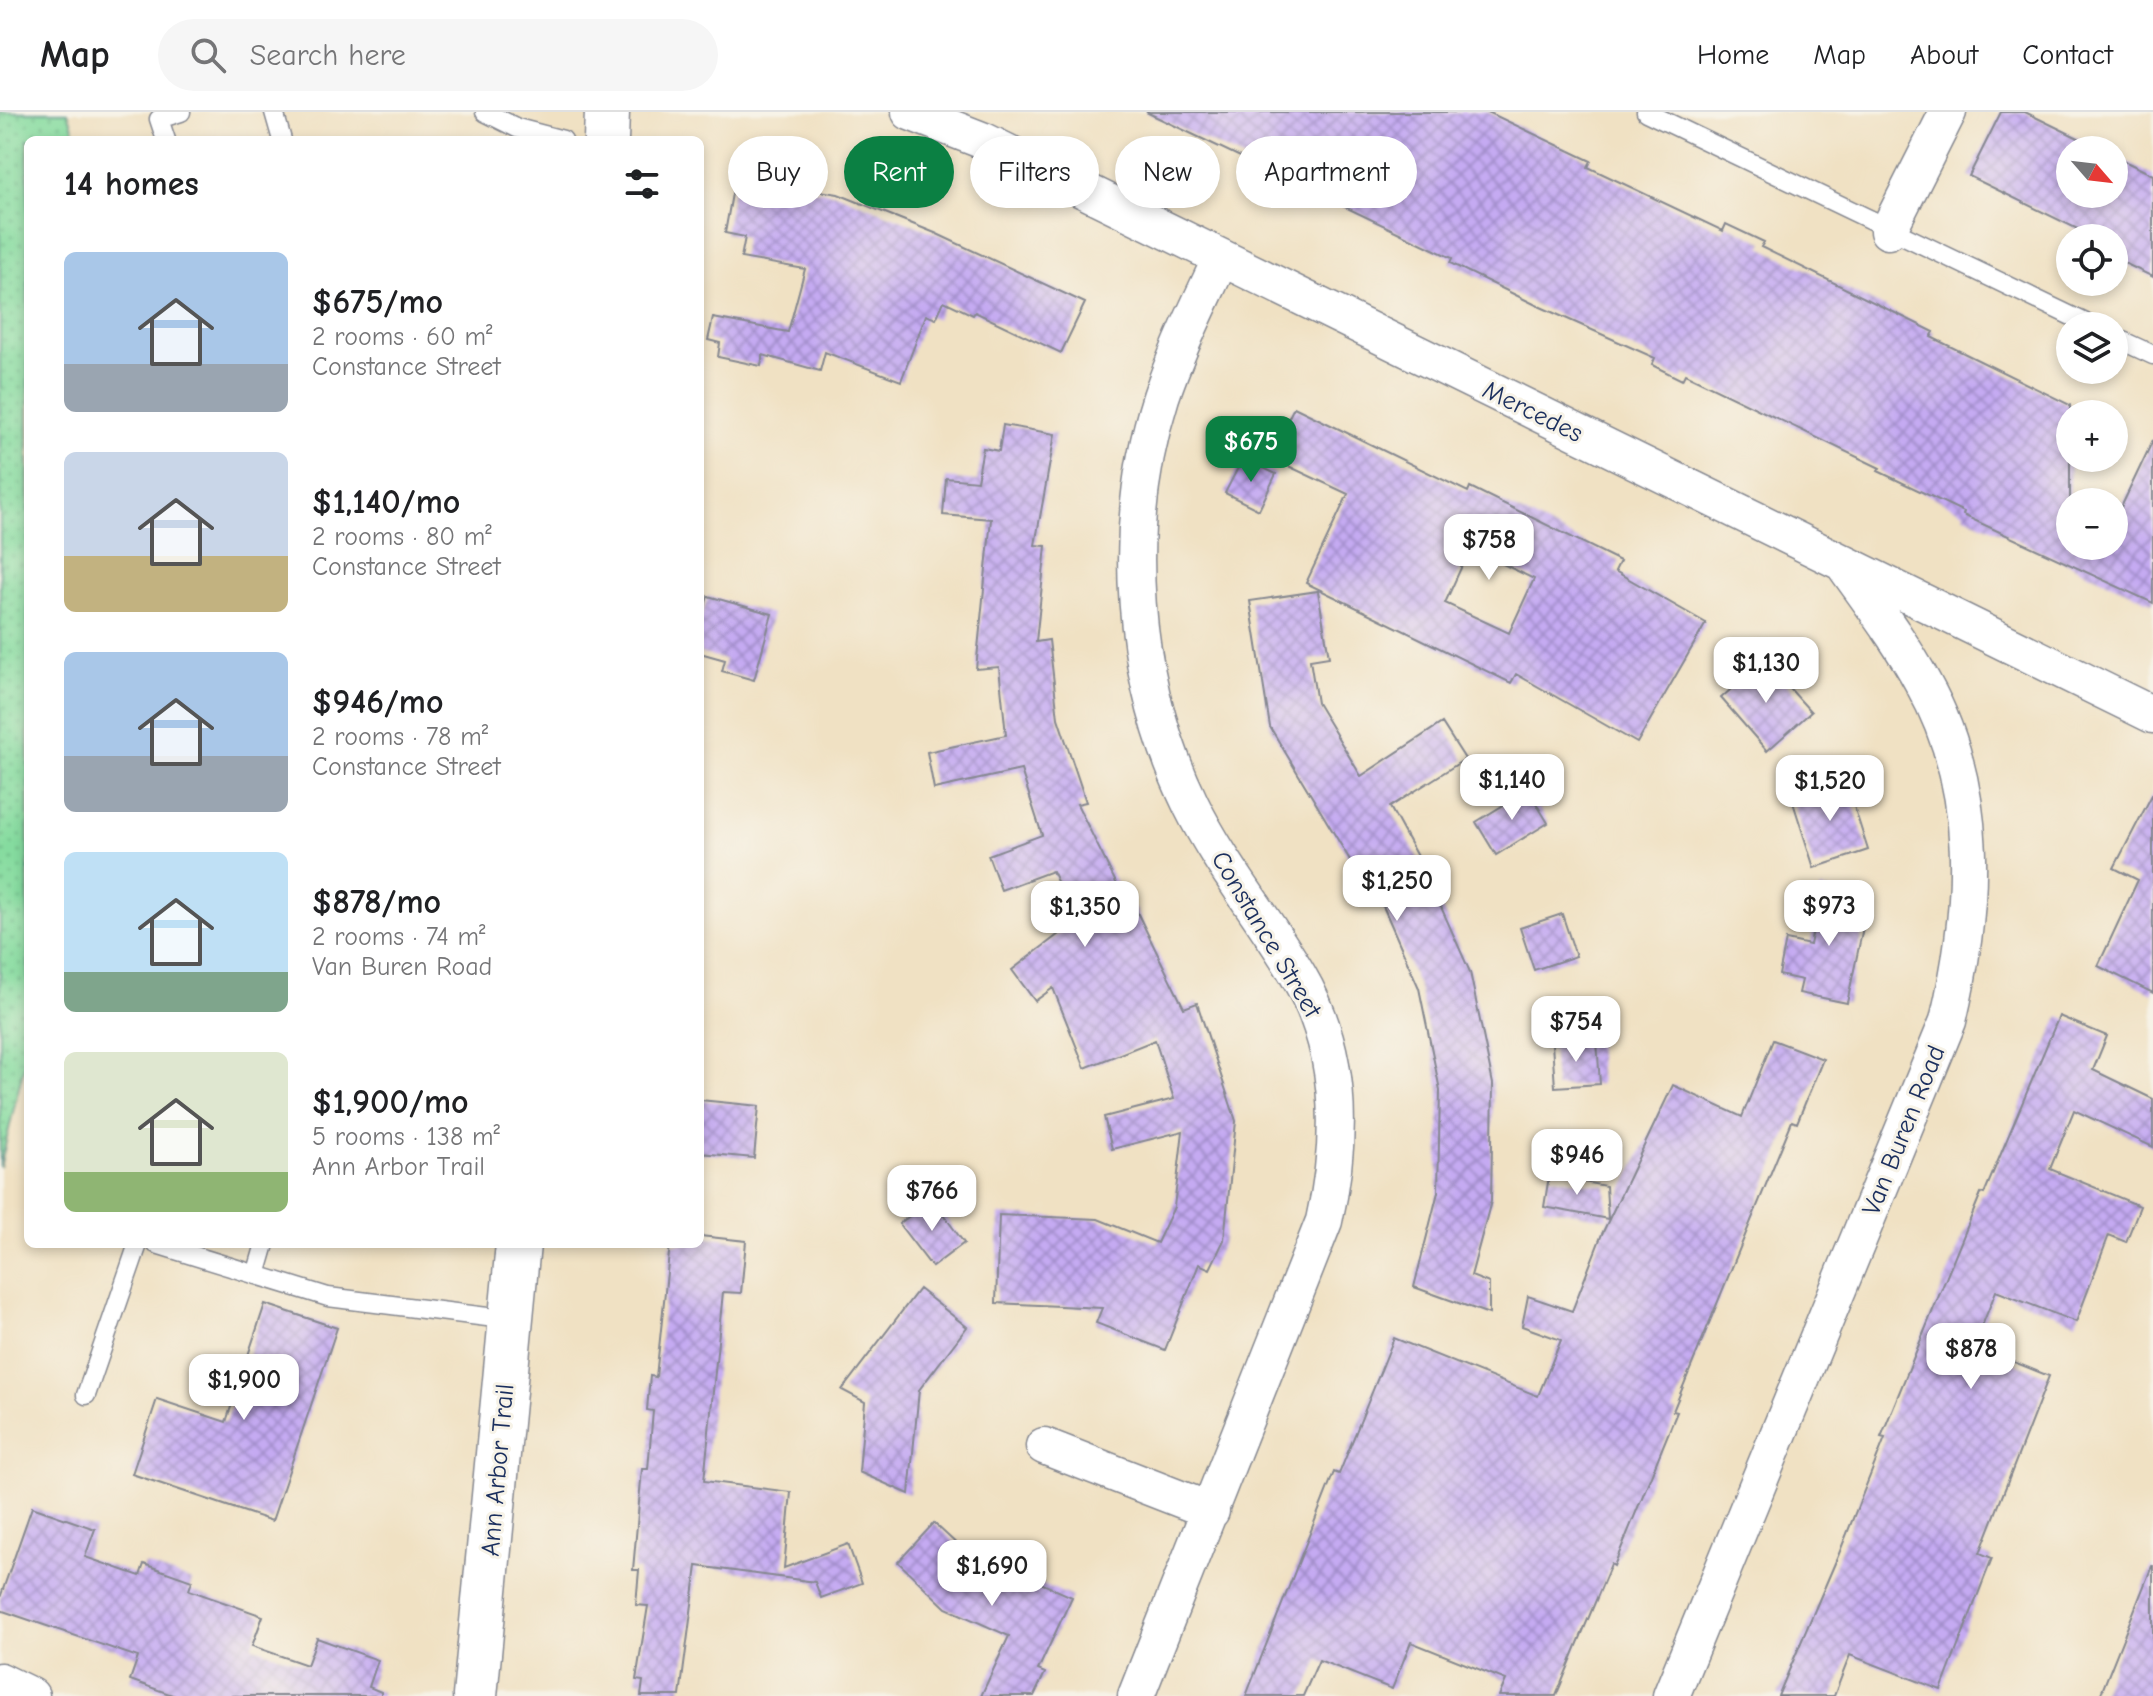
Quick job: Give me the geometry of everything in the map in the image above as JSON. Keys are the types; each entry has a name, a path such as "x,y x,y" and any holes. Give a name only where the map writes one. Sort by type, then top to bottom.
{"street":[{"path":"606,136 607,112"},
{"name":"Mercedes","path":"910,112 984,141 2153,715"},
{"path":"1888,231 1948,112"},
{"name":"Constance Street","path":"1136,1696 1324,1221 1335,1171 1338,1121 1333,1066 1320,1020 1298,975 1232,878 1191,805 1163,734 1140,637 1139,544 1149,447 1176,355 1221,258"},
{"name":"Van Buren Road","path":"1671,1696 1948,1021 1966,937 1969,904 1965,796 1947,736 1924,684 1842,562"},
{"name":"Ann Arbor Trail","path":"475,1696 518,1248"},
{"path":"1044,1446 1211,1511"},
{"path":"0,1681 31,1696"}],"lane":[{"path":"165,136 159,119 181,112"},
{"path":"274,112 281,136"},
{"path":"485,112 517,128 548,136"},
{"path":"1646,112 2062,312"},
{"path":"2128,343 2153,355"},
{"path":"86,1395 137,1248"},
{"path":"169,1248 328,1297 511,1320"},
{"path":"256,1275 264,1248"}],"green space":[{"path":"0,112 68,112 76,136 24,136 24,1066 0,1167"}],"building":[{"path":"1146,112 1488,112 1591,161 1588,167 1723,231 1726,224 1764,242 1761,247 1934,332 1931,337 2060,400 2056,400 2056,472 2070,472 2070,488 2056,488 2056,558 1963,515 1964,512 1878,471 1880,468 1685,374 1682,380 1652,365 1655,358 1534,304 1450,263 1452,258 1347,208 1417,208 1417,136 1236,136 1236,155 1220,147 1220,136 1196,136"},
{"path":"2001,112 2025,112 2074,136 2056,136 2056,208 2128,208 2128,163 2153,175 2153,277 2128,265 2128,224 2067,224 1969,176"},
{"path":"828,192 838,194 844,196 844,208 873,208 935,233 1085,303 1061,353 975,312 973,315 944,301 936,319 926,315 901,381 825,352 820,371 763,355 761,366 718,357 720,343 708,340 713,318 788,332 805,269 741,258 745,237 725,233 729,208 828,208"},
{"path":"1294,407 1468,492 1470,487 1620,561 1615,571 1706,623 1637,743 1516,674 1511,683 1306,583 1348,494 1269,457","holes":["1470,548 1534,579 1509,633 1445,603"]},
{"path":"1003,425 1055,434 1035,545 1046,546 1036,642 1049,640 1058,718 1086,802 1077,804 1130,911 1135,908 1184,1008 1197,1003 1236,1121 1224,1240 1210,1269 1199,1264 1165,1350 1096,1323 1102,1308 996,1303 999,1215 1098,1219 1157,1243 1174,1207 1183,1131 1112,1149 1104,1117 1174,1099 1155,1040 1085,1068 1053,988 1035,1001 1012,970 1076,921 1052,871 1001,890 988,855 1042,835 1021,770 934,789 927,752 1006,735 999,667 976,669 991,519 943,515 946,478 977,481 983,448 999,451"},
{"path":"2153,440 2153,603 2060,560 2128,560 2128,493"},
{"path":"1243,458 1276,474 1259,510 1225,493"},
{"path":"1318,591 1329,657 1310,660 1317,703 1361,776 1442,723 1465,759 1390,807 1425,871 1470,972 1493,1084 1491,1201 1471,1276 1489,1283 1489,1314 1414,1287 1438,1192 1440,1090 1419,988 1379,897 1370,902 1350,866 1353,865 1270,727 1250,601"},
{"path":"708,596 772,614 754,680 722,671 725,660 704,654 704,610"},
{"path":"1764,660 1811,712 1767,751 1721,698"},
{"path":"1845,778 1868,850 1814,868 1791,796"},
{"path":"1528,790 1548,823 1496,855 1476,822"},
{"path":"2153,793 2153,993 2098,966 2138,880 2114,868"},
{"path":"1821,889 1869,899 1847,1003 1799,993 1802,980 1779,975 1786,940 1810,945"},
{"path":"1562,914 1576,956 1534,970 1520,928"},
{"path":"2059,1016 2107,1036 2093,1070 2153,1099 2153,1147 2074,1110 2050,1169 2140,1206 2126,1242 2109,1235 2076,1322 1996,1291 1974,1346 2049,1376 1980,1553 1992,1558 1941,1690 1850,1655 1834,1696 1778,1696 1838,1556 1885,1438 1881,1437 1981,1193 1984,1194"},
{"path":"1773,1040 1823,1059 1797,1123 1792,1121 1673,1411 1677,1412 1614,1566 1611,1564 1556,1696 1499,1696 1506,1680 1411,1642 1392,1689 1319,1660 1303,1696 1246,1696 1334,1472 1339,1474 1394,1338 1538,1396 1561,1340 1522,1326 1528,1296 1572,1311 1602,1234 1673,1085 1742,1117"},
{"path":"1597,1041 1600,1084 1555,1087 1552,1044"},
{"path":"704,1100 759,1106 754,1158 704,1153"},
{"path":"1549,1176 1606,1186 1608,1219 1544,1207"},
{"path":"932,1199 964,1243 932,1267 899,1224"},
{"path":"704,1236 746,1241 741,1293 723,1292 704,1481 791,1492 784,1568 848,1544 862,1583 821,1598 815,1582 697,1566 680,1696 641,1696 643,1681 636,1680 648,1606 636,1605 639,1570 633,1570 642,1469 648,1469 653,1411 647,1410 650,1376 656,1377 670,1248 704,1248"},
{"path":"919,1289 967,1327 919,1390 909,1494 859,1472 865,1402 842,1390"},
{"path":"265,1304 337,1328 272,1521 132,1474 157,1399 226,1422"},
{"path":"32,1507 95,1529 85,1557 140,1576 144,1564 192,1581 189,1590 263,1616 252,1646 307,1665 317,1638 378,1660 369,1687 381,1692 381,1696 175,1696 130,1680 138,1657 0,1610 0,1598"},
{"path":"934,1523 1000,1584 1007,1568 1072,1597 1038,1670 1045,1673 1034,1696 981,1696 1009,1636 946,1608 898,1562"},
{"path":"2152,1566 2153,1696 2100,1696"}]}
